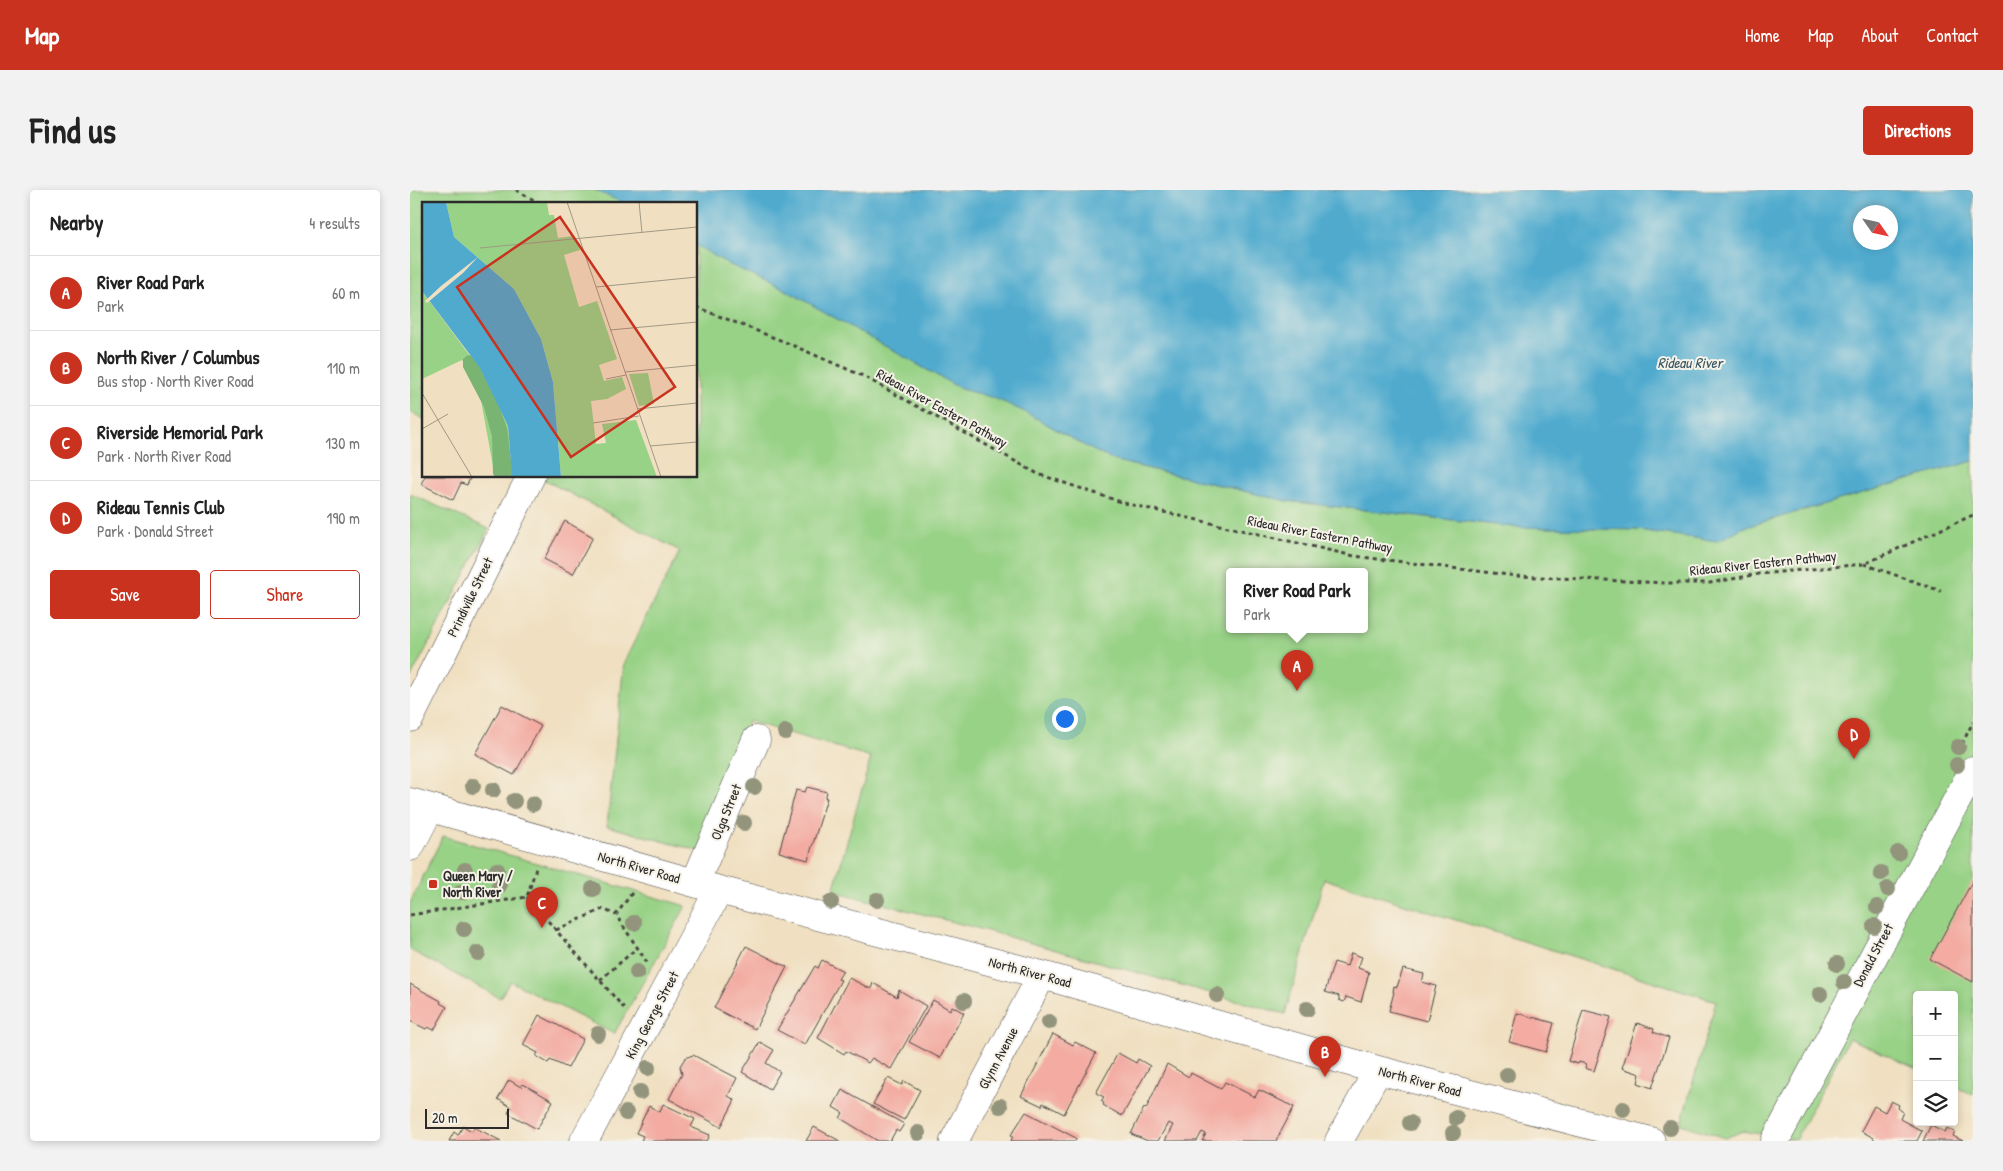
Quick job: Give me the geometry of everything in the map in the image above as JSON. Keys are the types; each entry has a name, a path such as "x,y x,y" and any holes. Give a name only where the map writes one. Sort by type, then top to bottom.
{"street":[{"name":"Prindiville Street","path":"410,718 529,478"},
{"name":"Olga Street","path":"707,886 756,740"},
{"name":"Donald Street","path":"1775,1141 1973,770"},
{"name":"North River Road","path":"420,805 707,886 1042,975 1378,1070 1651,1141"},
{"path":"410,847 420,805"},
{"name":"King George Street","path":"584,1141 644,1030 707,886"},
{"name":"Glynn Avenue","path":"954,1141 1042,975"},
{"path":"1339,1141 1378,1070"}],"path":[{"path":"516,190 537,202"},
{"name":"Rideau River Eastern Pathway","path":"698,311 785,342 862,376 1038,474 1124,503 1345,554 1517,576 1667,583 1710,583 1759,574 1864,564 1973,515"},
{"path":"1864,564 1941,591"},
{"path":"527,898 536,868"},
{"path":"616,915 633,892"},
{"path":"410,915 527,898"},
{"path":"527,898 644,1030"},
{"path":"556,930 603,908 616,915 650,967"},
{"path":"600,980 637,948"}],"green space":[{"path":"410,190 595,190 621,202 422,202 422,418 410,412"},
{"path":"698,246 728,264 784,289 961,389 991,397 1023,411 1116,461 1287,501 1514,527 1638,530 1717,541 1742,528 1973,461 1973,1095 1958,1088 1958,991 1913,991 1913,1067 1849,1038 1795,1140 1743,1131 1725,1138 1681,1124 1716,1001 1324,879 1285,1014 988,931 833,891 871,757 748,721 699,851 607,826 624,662 680,551 541,478 698,478"},
{"path":"410,494 489,529 410,679"},
{"path":"443,836 686,906 614,1034 510,981 500,998 410,950 410,903"}],"water":[{"name":"Rideau River","path":"595,190 1973,190 1973,461 1742,528 1717,541 1638,530 1514,527 1287,501 1116,461 1023,411 991,397 961,389 784,289 728,264 698,246 698,202 621,202"}],"building":[{"path":"424,478 470,478 467,485 461,483 453,500 421,484"},
{"path":"565,521 593,537 573,574 544,559"},
{"path":"502,705 541,726 514,775 475,754"},
{"path":"807,787 827,792 825,798 827,798 808,860 779,852 796,790 805,792"},
{"path":"1973,880 1973,982 1930,959"},
{"path":"746,946 787,967 755,1029 714,1008"},
{"path":"1351,953 1362,957 1358,968 1369,972 1361,1002 1346,997 1344,1002 1339,1000 1339,996 1325,992 1334,962 1347,966"},
{"path":"822,960 843,971 838,979 841,980 805,1045 777,1030 815,966 818,968"},
{"path":"1403,969 1424,974 1422,982 1436,986 1427,1021 1389,1011 1394,986 1397,987"},
{"path":"849,978 871,989 873,983 897,997 899,990 926,1006 891,1069 872,1058 868,1063 846,1051 844,1054 818,1038"},
{"path":"410,984 441,1001 440,1003 447,1007 434,1030 428,1027 426,1029 410,1021"},
{"path":"933,1000 950,1010 952,1006 964,1013 940,1058 909,1042"},
{"path":"1583,1010 1611,1017 1594,1071 1585,1068 1586,1064 1568,1061"},
{"path":"1517,1013 1554,1023 1546,1052 1509,1042"},
{"path":"539,1015 583,1039 568,1068 550,1060 548,1063 536,1056 538,1053 523,1045"},
{"path":"1637,1023 1654,1029 1653,1032 1669,1038 1652,1088 1638,1083 1640,1074 1622,1068"},
{"path":"1053,1034 1073,1045 1075,1042 1096,1053 1064,1114 1043,1103 1042,1106 1021,1096"},
{"path":"760,1042 774,1050 766,1063 780,1072 770,1089 742,1072"},
{"path":"1118,1053 1136,1063 1138,1059 1150,1066 1122,1116 1103,1105 1104,1103 1101,1101 1104,1097 1096,1093"},
{"path":"693,1055 737,1078 728,1096 735,1100 721,1127 669,1099 682,1074 680,1066 685,1058"},
{"path":"1167,1064 1189,1077 1191,1073 1221,1089 1225,1082 1255,1097 1259,1090 1294,1107 1276,1141 1202,1141 1206,1134 1202,1132 1197,1141 1165,1141 1173,1125 1168,1123 1158,1141 1148,1141 1131,1134 1144,1108 1146,1109"},
{"path":"888,1078 902,1085 904,1081 920,1090 904,1120 873,1104"},
{"path":"509,1080 521,1087 523,1084 553,1101 537,1129 508,1113 511,1107 498,1099"},
{"path":"842,1090 904,1124 899,1132 896,1130 890,1141 878,1141 840,1118 843,1113 833,1107"},
{"path":"1891,1101 1899,1105 1898,1108 1903,1112 1900,1119 1922,1131 1917,1141 1874,1141 1874,1138 1861,1131 1874,1106 1885,1112"},
{"path":"663,1104 695,1119 691,1127 710,1135 707,1141 641,1141 643,1136 636,1133 649,1106 660,1112"},
{"path":"1026,1112 1076,1138 1075,1141 1011,1141 1013,1136 1011,1135"},
{"path":"463,1126 472,1131 474,1127 501,1141 449,1141 454,1132 458,1135"},
{"path":"1930,1126 1933,1126 1945,1132 1947,1128 1955,1132 1953,1136 1963,1141 1923,1141"},
{"path":"814,1127 840,1141 806,1141"}],"place":[{"name":"River Road Park","path":"1297,691"},
{"name":"Rideau Tennis Club","path":"1854,759"},
{"name":"Queen Mary / North River","path":"433,884"},
{"name":"Riverside Memorial Park","path":"542,928"},
{"name":"North River / Columbus","path":"1325,1077"}]}
